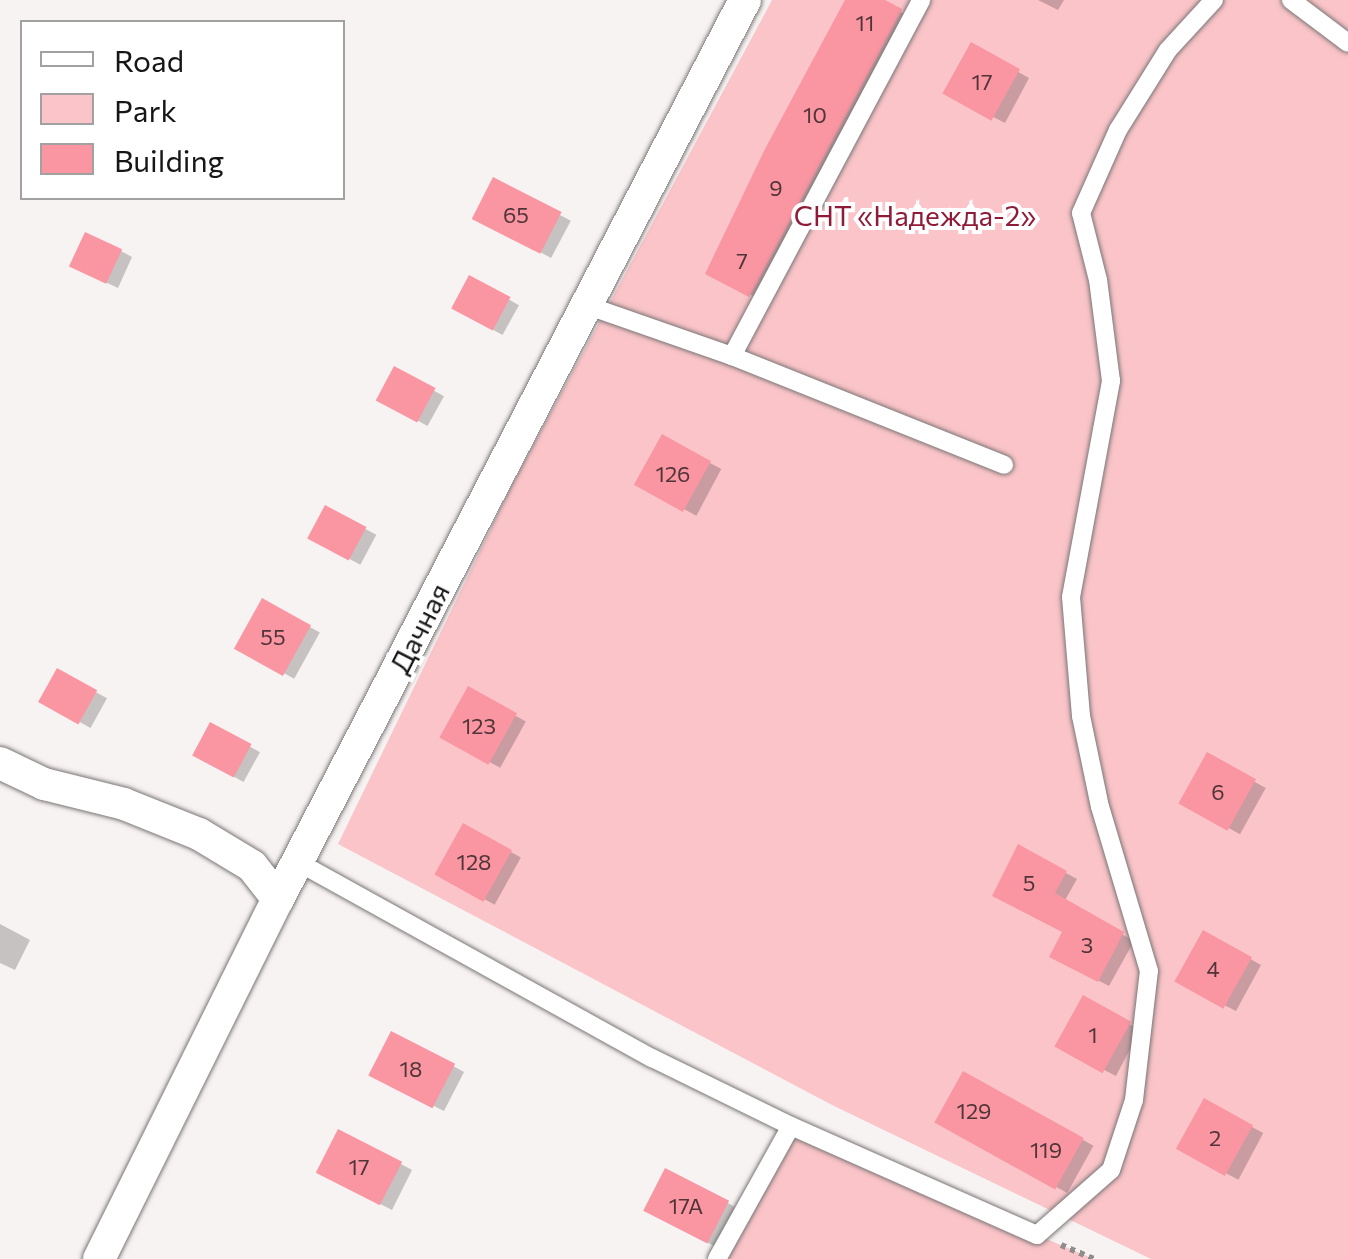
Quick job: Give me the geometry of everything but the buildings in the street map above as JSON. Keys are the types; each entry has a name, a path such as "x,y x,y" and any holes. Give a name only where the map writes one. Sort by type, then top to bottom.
{"street":[{"path":"296,861 425,579 742,0"},
{"name":"Дачная","path":"98,1259 278,899 742,0"},
{"path":"0,763 44,784 124,804 200,834 252,866 278,899"}],"lane":[{"path":"732,356 921,0"},
{"path":"296,861 652,1058 791,1126 1036,1234 1111,1170 1134,1100 1149,971 1100,807 1081,716 1071,598 1112,382 1098,280 1081,213 1118,130 1168,50 1214,0"},
{"path":"1291,0 1348,43"},
{"path":"575,301 732,356 1004,465"},
{"path":"717,1259 791,1126"}],"green space":[{"name":"СНТ «Надежда-2»","path":"772,0 1348,0 1348,1259 1151,1259 832,1105 338,844 512,485"},
{"path":"791,1126 1037,1235 1094,1259 723,1259"}]}
